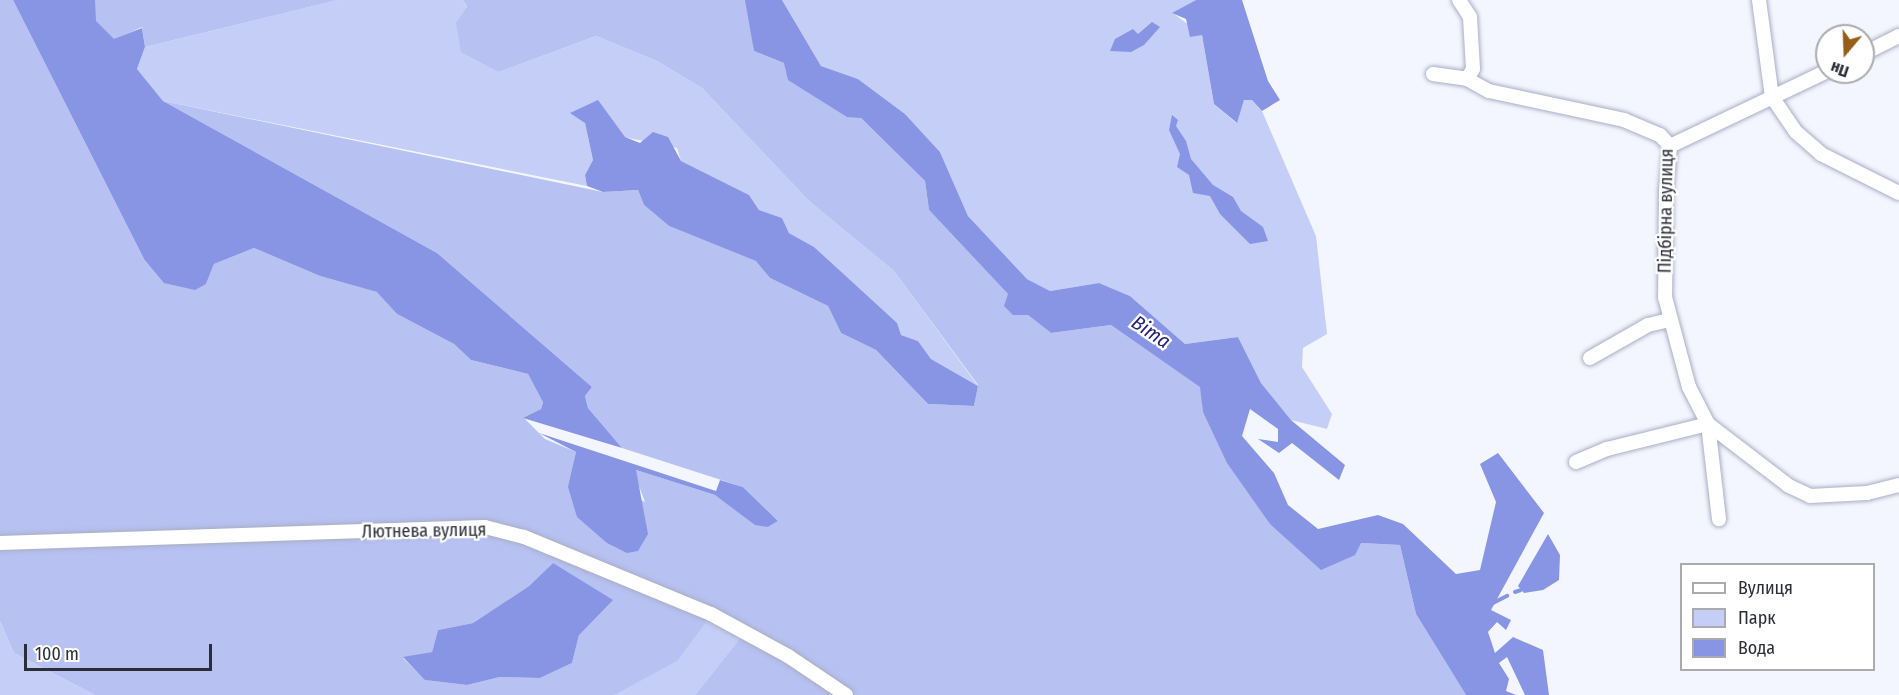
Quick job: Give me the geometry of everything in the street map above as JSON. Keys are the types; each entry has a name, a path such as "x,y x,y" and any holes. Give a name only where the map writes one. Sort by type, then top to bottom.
{"street":[{"path":"1433,74 1467,78 1473,69 1470,17 1459,0"},
{"path":"1759,0 1772,97 1796,132 1821,154 1899,193"},
{"path":"1875,48 1899,36"},
{"path":"1670,146 1815,77"},
{"name":"Підбірна вулиця","path":"1467,78 1489,91 1624,120 1660,135 1670,146 1665,274 1669,320 1689,387 1708,424"},
{"path":"1590,358 1648,325 1669,320"},
{"path":"1576,462 1607,449 1708,424"},
{"path":"1708,424 1789,486 1810,496 1867,493 1899,485"},
{"path":"1708,424 1719,519"},
{"name":"Лютнева вулиця","path":"0,543 485,527 524,537 711,614 788,656 846,695"}],"green space":[{"path":"338,0 463,0 499,72 596,36 657,61 702,88 809,201 894,271 978,386 931,359 918,341 901,335 814,247 789,233 782,218 759,210 749,195 681,161 677,148 624,137 598,101 585,123 593,160 585,175 587,186 163,101 137,69 145,47"},
{"path":"782,0 1196,0 1173,13 1202,35 1214,104 1236,123 1244,100 1252,100 1262,111 1316,236 1327,334 1303,348 1302,367 1332,414 1327,429 1291,420 1261,383 1238,337 1185,344 1130,296 1099,283 1050,291 1027,279 968,216 940,152 905,114 858,79 821,66"},
{"path":"711,614 745,632 695,695 614,695"},
{"path":"0,621 14,653 95,695 0,695"}],"shaded area":[{"path":"0,0 13,0 144,259 206,284 214,264 254,248 320,276 378,292 397,314 454,344 471,360 528,374 543,401 541,409 524,418 545,439 576,452 574,465 645,502 635,476 636,470 715,495 768,527 778,521 743,487 622,448 588,408 585,396 592,387 437,253 163,101 603,192 638,190 644,205 669,226 757,261 770,278 828,306 841,333 876,350 928,404 974,406 978,385 894,271 809,201 702,88 657,61 596,36 499,72 461,52 456,23 467,7 463,0 745,0 749,4 754,51 784,63 861,118 925,181 929,210 1028,315 1051,333 1111,325 1201,387 1203,412 1270,524 1361,543 1400,545 1416,614 1466,695 695,695 745,632 712,614 677,661 614,695 95,695 14,653 0,621","holes":["553,563 579,635 572,663 540,678 500,677 467,685 426,680 403,658 432,652 438,630 473,623 529,586"]},
{"path":"95,0 338,0 145,47 142,27 114,40 95,21"}],"water":[{"path":"13,0 95,0 96,21 114,39 142,28 145,47 137,69 163,101 437,253 592,387 585,396 588,408 622,448 523,418 541,409 543,402 528,374 471,360 454,344 397,314 377,292 320,276 254,248 214,264 206,284 195,290 164,283 144,259"},
{"name":"Віта","path":"745,0 782,0 821,66 858,79 905,114 940,152 968,216 1027,279 1050,291 1099,283 1130,296 1185,344 1238,337 1261,383 1291,420 1345,465 1339,480 1292,443 1279,453 1258,439 1278,442 1278,429 1250,409 1242,436 1274,473 1288,505 1318,529 1378,515 1403,524 1456,574 1480,570 1496,502 1480,464 1498,453 1544,513 1491,610 1511,620 1506,630 1497,622 1488,632 1495,653 1513,637 1543,650 1549,695 1525,695 1507,657 1499,663 1509,679 1506,691 1516,695 1466,695 1416,614 1400,545 1361,543 1355,555 1321,570 1270,524 1227,463 1203,412 1200,387 1111,325 1051,333 1028,315 1013,315 1004,306 1008,294 929,210 925,181 861,118 847,117 788,80 784,63 754,51"},
{"path":"1196,0 1242,0 1268,81 1280,100 1262,111 1252,100 1244,100 1237,123 1214,104 1202,35 1190,37 1186,19 1172,13"},
{"path":"1152,22 1160,27 1144,45 1131,52 1110,51 1115,39 1133,29 1138,34"},
{"path":"598,100 625,137 640,143 653,132 668,137 681,161 749,195 759,210 782,218 789,233 814,247 897,323 901,335 918,341 931,359 978,386 974,406 928,404 876,350 841,333 828,306 770,278 756,261 669,226 644,205 638,190 603,192 587,186 585,175 593,160 585,123 570,113"},
{"path":"1172,115 1178,120 1176,126 1186,141 1191,159 1213,185 1233,197 1241,211 1263,227 1268,241 1250,244 1220,214 1210,196 1193,193 1189,175 1177,167 1180,154 1169,130"},
{"path":"539,433 716,491 720,480 743,487 778,521 768,527 755,525 715,495 636,470 648,534 638,551 627,553 607,543 577,517 568,487 576,452"},
{"path":"1548,534 1560,555 1559,580 1543,590 1524,593 1518,586"},
{"path":"553,563 613,600 579,635 572,663 540,678 500,677 467,685 425,680 403,657 432,652 438,630 473,623 529,586"}],"waterway":[{"path":"1515,592 1521,590"},
{"path":"1493,603 1507,596"}]}
